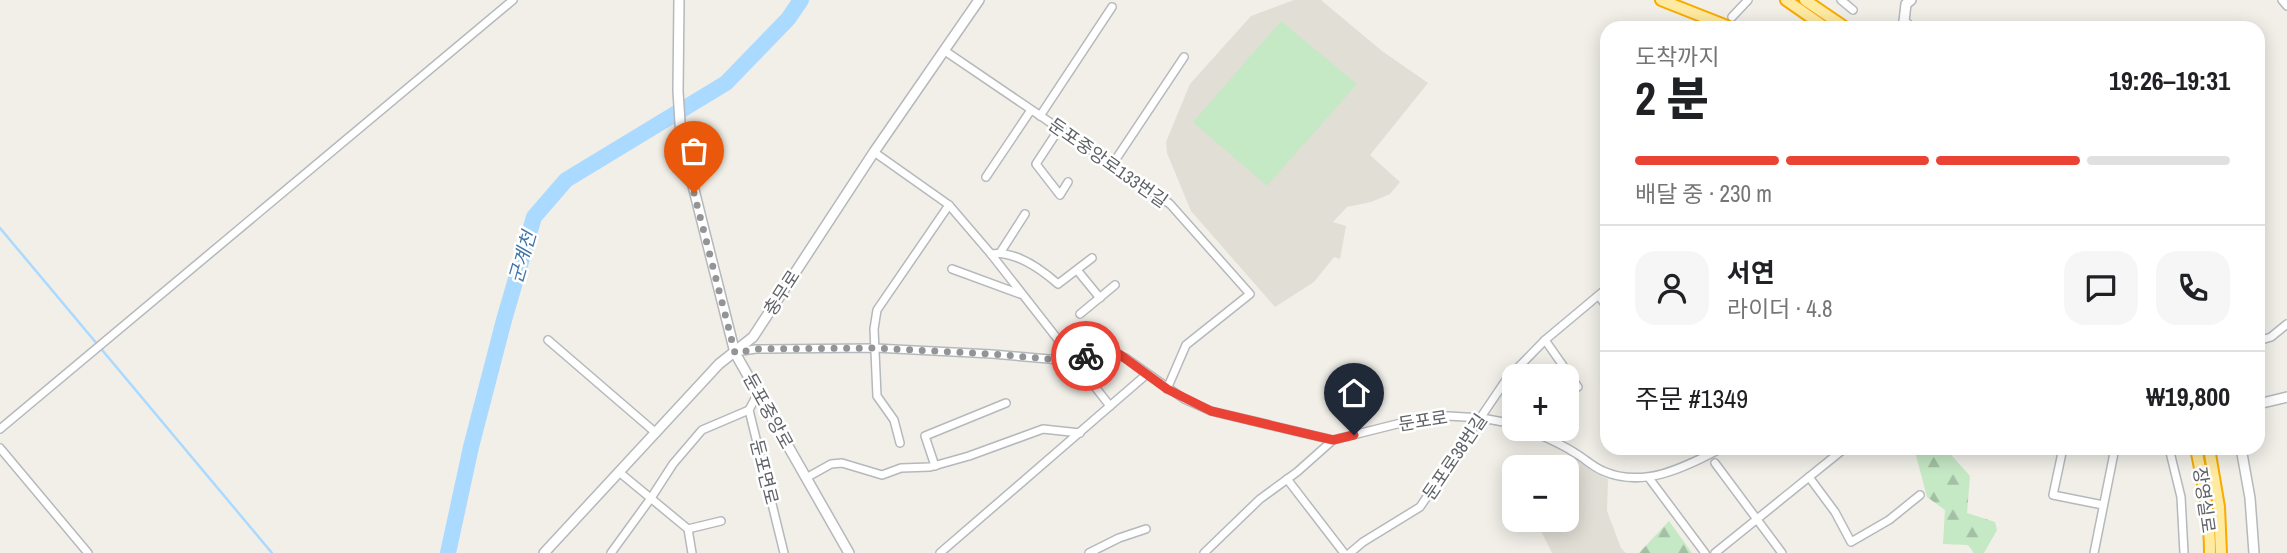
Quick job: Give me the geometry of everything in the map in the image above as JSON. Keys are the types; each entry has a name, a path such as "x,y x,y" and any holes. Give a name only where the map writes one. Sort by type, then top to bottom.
{"highway":[{"path":"1661,0 1726,21"},
{"path":"1786,0 1816,21"},
{"path":"1807,1 1836,21"},
{"name":"장영실로","path":"2198,455 2205,485 2210,553"},
{"name":"장영실로","path":"2210,455 2223,553"},
{"path":"2203,553 2205,485"}],"street":[{"path":"0,429 513,0"},
{"name":"둔포중앙로","path":"679,0 678,91 681,138 735,353 849,553"},
{"name":"충무로","path":"544,553 719,364 753,337 874,152 979,0"},
{"path":"1733,21 1748,0"},
{"path":"2282,0 2287,6"},
{"path":"1845,1 1853,10"},
{"path":"1904,21 1908,2"},
{"path":"1040,116 1112,7"},
{"name":"둔포중앙로133번길","path":"945,51 1170,204 1250,294 1186,345 1167,389"},
{"path":"1112,165 1184,57"},
{"path":"986,177 1031,110"},
{"path":"1059,129 1036,164 1060,195 1068,182"},
{"path":"874,152 949,205 991,254 1110,406"},
{"path":"900,443 894,420 877,396 874,329 877,310 949,205"},
{"path":"1000,253 1025,214"},
{"path":"991,254 1000,253 1041,268 1058,284 1092,258"},
{"path":"952,269 1022,295"},
{"path":"1077,270 1100,298"},
{"path":"1080,314 1115,285"},
{"name":"둔포로38번길","path":"1350,553 1420,507 1506,380 1545,340 1599,296"},
{"path":"2265,339 2287,324"},
{"path":"548,340 656,433"},
{"path":"1545,340 1562,364"},
{"name":"둔포로","path":"735,353 756,349 875,348 1072,360 1097,353 1119,354 1167,389 1211,411 1333,440"},
{"path":"940,553 1147,374"},
{"path":"611,553 673,464 702,430 749,410 758,393"},
{"path":"2265,402 2287,397"},
{"path":"935,466 925,436 1006,403"},
{"name":"둔포면로","path":"749,410 784,553"},
{"name":"둔포로","path":"1204,553 1260,499 1333,440 1422,418 1448,416 1502,422"},
{"path":"806,478 831,464 842,463 882,475 901,468 935,466 969,456 1034,430 1080,433"},
{"path":"1552,441 1573,451 1601,471 1634,479 1649,478 1705,455"},
{"path":"0,448 88,553"},
{"path":"1715,553 1837,455"},
{"path":"2062,455 2053,495 2104,505"},
{"path":"2094,553 2114,455"},
{"path":"2171,455 2181,496 2184,553"},
{"path":"2242,455 2250,498 2254,553"},
{"path":"1715,463 1782,553"},
{"path":"619,472 688,529 692,553"},
{"path":"1649,478 1706,553"},
{"path":"1809,478 1835,512 1851,542 1889,520 1920,495"},
{"path":"1287,479 1344,553"},
{"path":"688,529 721,521"},
{"path":"1089,553 1119,538 1146,529"}],"shaded area":[{"path":"1294,0 1321,0 1382,51 1428,83 1370,155 1400,182 1390,194 1371,202 1347,207 1333,222 1346,226 1340,259 1334,257 1314,282 1275,307 1191,211 1167,153 1166,142 1190,84 1251,16"},
{"path":"1579,462 1608,479 1607,511 1621,548 1626,553 1552,553 1542,532 1579,532"}],"green space":[{"path":"1281,21 1357,84 1267,186 1193,122"},
{"path":"1916,455 1951,455 1970,476 1967,513 1995,522 1997,530 1984,553 1974,553 1968,545 1943,544 1945,510 1927,497"},
{"path":"1669,521 1692,553 1639,553"}],"waterway":[{"name":"군계천","path":"448,553 471,447 534,217 566,180 726,83 788,19 801,0"},
{"path":"0,228 272,553"}],"way so far":[{"path":"694,193 735,353 756,349 875,348 1060,360 1086,356"}],"route":[{"path":"1086,356 1102,352 1119,354 1167,389 1211,411 1333,440 1354,435"}]}
